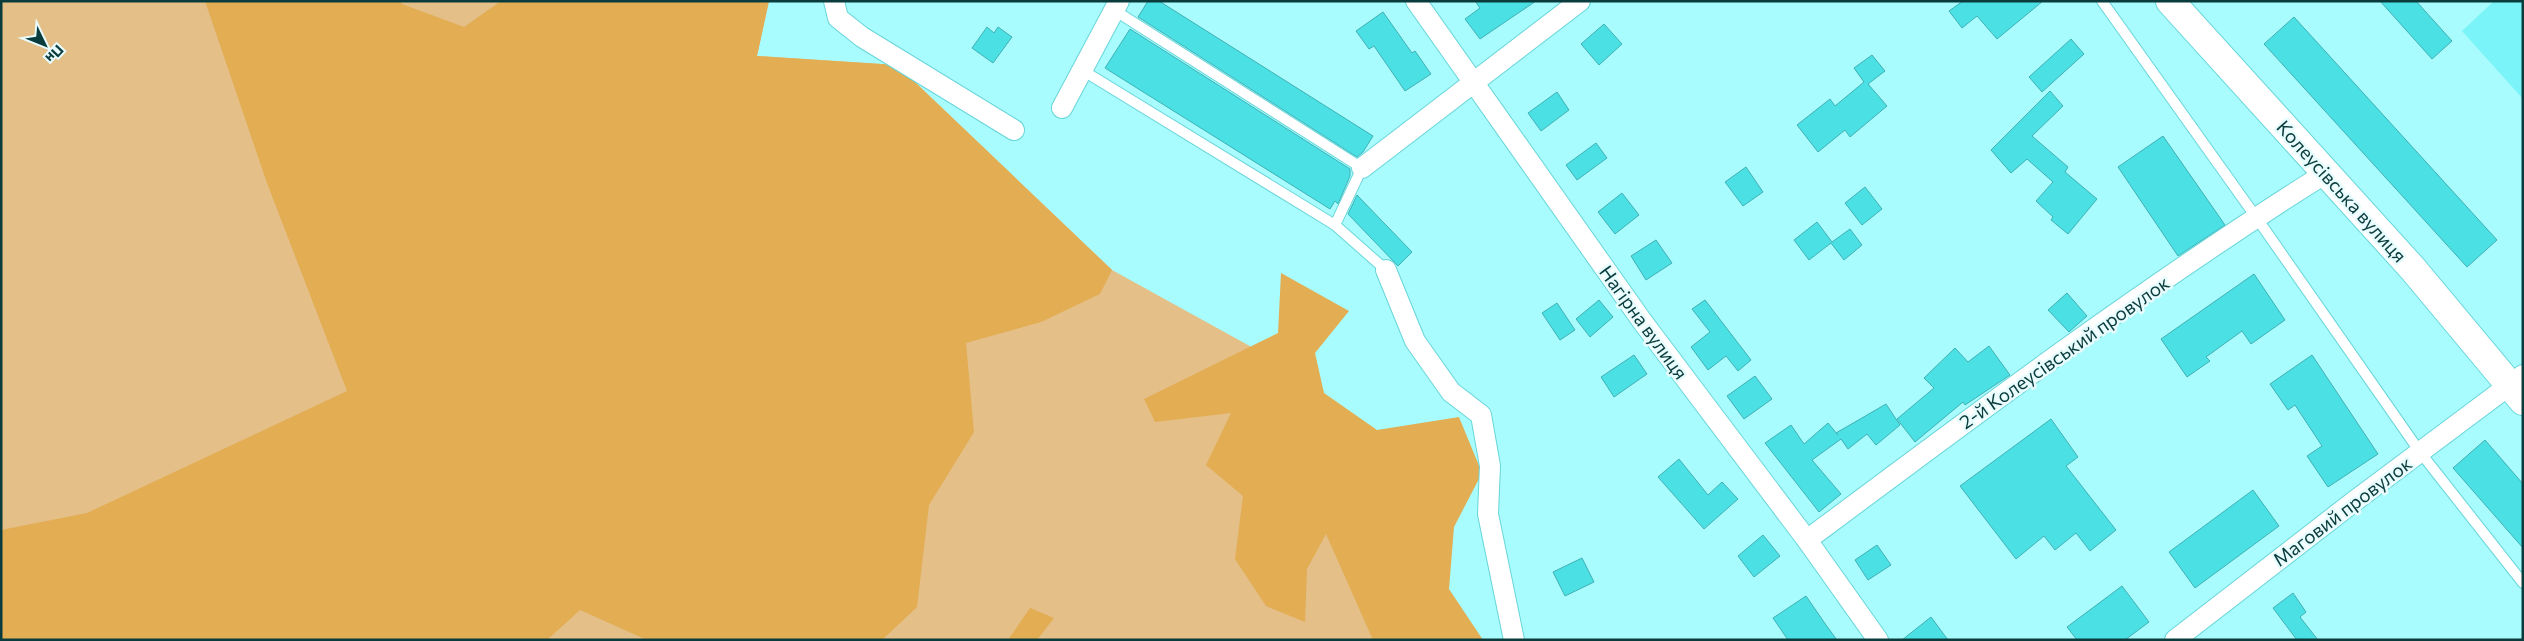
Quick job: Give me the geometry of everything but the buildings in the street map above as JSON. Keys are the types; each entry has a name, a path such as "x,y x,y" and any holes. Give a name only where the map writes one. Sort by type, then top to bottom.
{"street":[{"path":"834,1 838,18 862,37 1014,130"},
{"name":"Нагірна вулиця","path":"1416,1 1642,321 1807,540 1878,640"},
{"path":"1362,168 1580,1"},
{"name":"Колеусівська вулиця","path":"2170,1 2518,387"},
{"path":"1062,108 1117,6"},
{"name":"2-й Колеусівський провулок","path":"1807,540 2007,390 2256,217 2326,173"},
{"path":"1386,270 1415,341 1451,392 1480,415 1490,466 1488,514 1514,640"},
{"name":"Маговий провулок","path":"2175,640 2420,452 2518,387"}],"lane":[{"path":"2102,1 2420,452 2523,583"},
{"path":"1117,6 1362,168 1335,225"},
{"path":"1082,70 1335,225 1386,270"}],"shaded area":[{"path":"1,1 769,1 757,56 897,65 1112,270 1266,355 1435,640 1,640"},
{"path":"205,1 400,1 402,4 464,27 501,1 769,1 757,56 897,65 1112,270 1100,294 1041,322 966,343 974,432 929,505 917,607 882,640 647,640 580,610 547,640 1,640 1,530 87,513 347,391 267,183"},
{"path":"2494,1 2523,1 2523,99 2462,31"},
{"path":"1281,273 1349,311 1315,353 1324,393 1377,430 1459,417 1482,473 1454,527 1449,589 1483,640 1373,640 1326,534 1307,569 1305,622 1266,606 1235,559 1243,496 1206,465 1231,413 1155,422 1144,399 1278,333"},
{"path":"1030,608 1054,618 1037,640 1008,640"}]}
